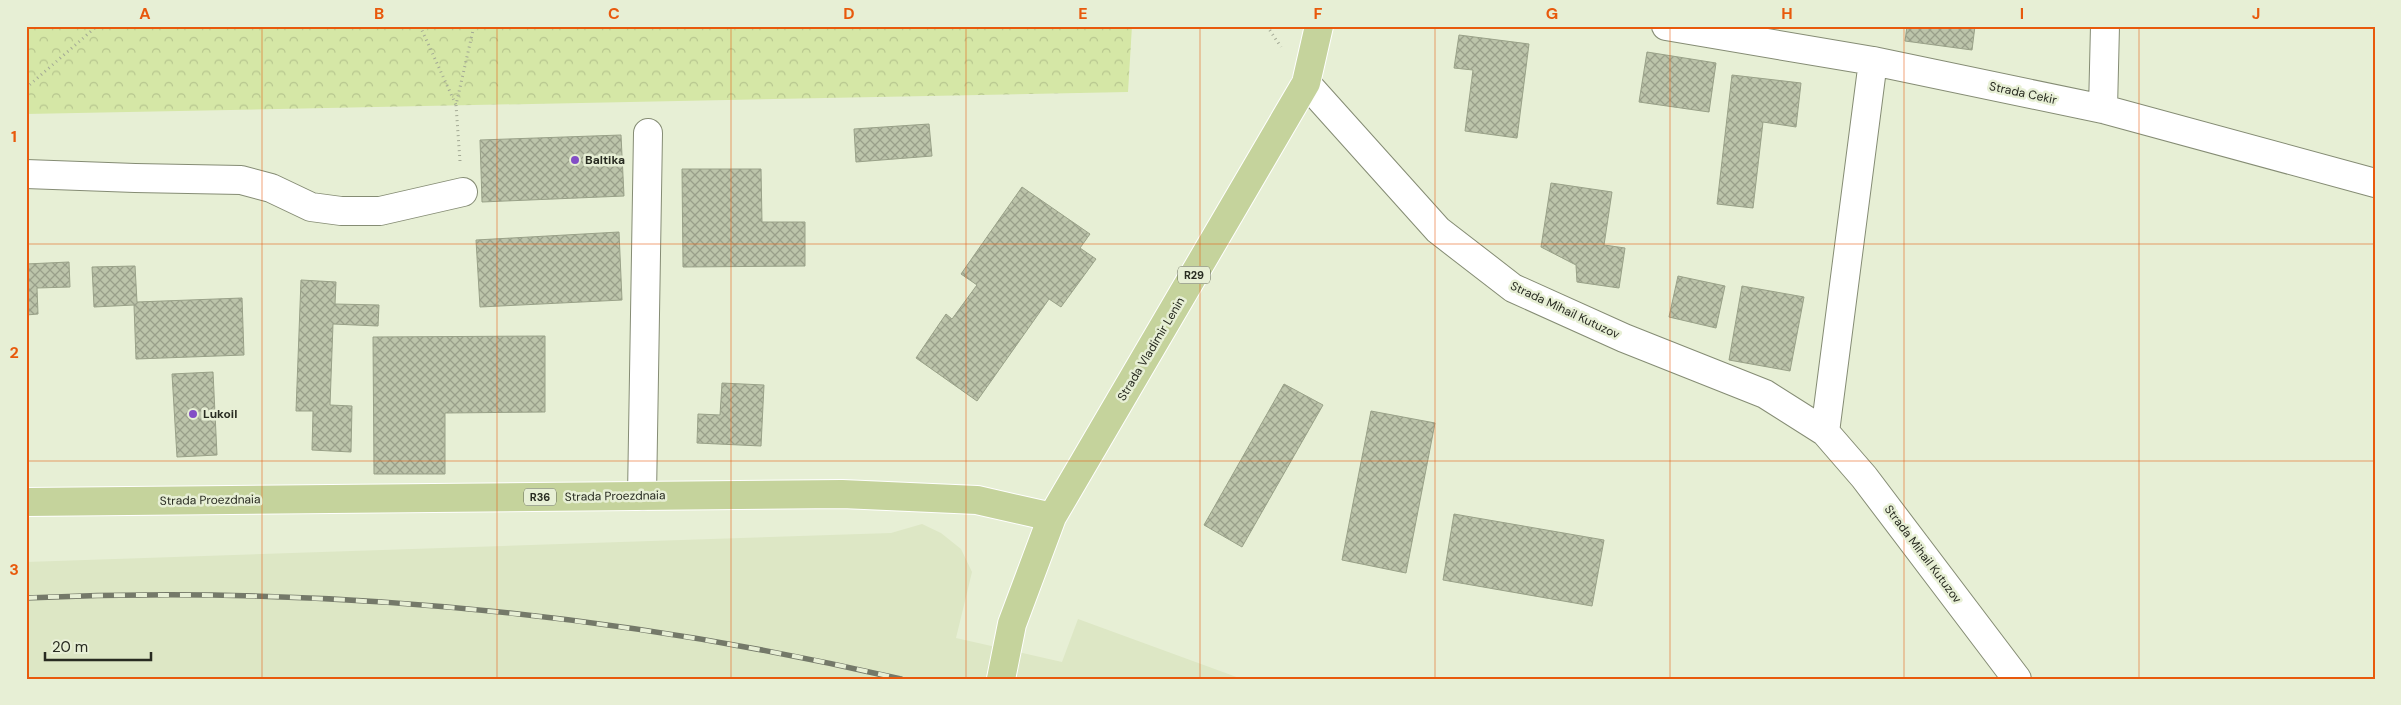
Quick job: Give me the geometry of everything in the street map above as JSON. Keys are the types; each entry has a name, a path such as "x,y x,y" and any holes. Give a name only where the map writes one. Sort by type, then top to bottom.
{"main road":[{"name":"Strada Vladimir Lenin","path":"1001,679 1012,624 1052,517 1306,83 1319,26"},
{"name":"Strada Proezdnaia","path":"26,502 842,494 977,500 1052,517"}],"street":[{"name":"Strada Cekir","path":"1666,26 1873,61 2103,110 2375,183"},
{"path":"2103,110 2105,26"},
{"path":"1825,432 1873,61"},
{"name":"Strada Mihail Kutuzov","path":"1306,83 1438,230 1513,288 1624,338 1765,394 1825,432 1864,477 2017,679"},
{"path":"642,496 648,134"},
{"path":"26,174 241,180 270,188 310,207 341,211 380,211 463,192"}],"path":[{"path":"26,88 97,26"},
{"path":"420,26 456,105"},
{"path":"463,192 456,105 474,26"}],"shaded area":[{"path":"922,524 941,533 961,549 972,572 956,638 1062,662 1078,619 1242,679 26,679 26,562 891,533"}],"green space":[{"path":"26,26 1132,26 1128,92 26,114"}],"building":[{"path":"1907,26 1975,26 1972,50 1905,41"},
{"path":"1459,35 1529,44 1517,138 1465,131 1473,70 1454,68"},
{"path":"1647,52 1716,63 1709,112 1639,102"},
{"path":"1732,75 1801,83 1796,127 1763,122 1753,208 1717,204"},
{"path":"929,124 932,156 856,162 854,129"},
{"path":"621,135 624,196 482,202 480,140"},
{"path":"682,169 761,169 762,222 805,222 805,266 683,267"},
{"path":"1551,183 1612,192 1604,245 1625,248 1619,288 1577,282 1576,265 1541,247"},
{"path":"1022,187 1090,234 1080,248 1096,259 1061,307 1049,299 977,401 916,358 946,314 952,319 977,285 961,274"},
{"path":"619,232 622,300 480,307 476,240"},
{"path":"69,262 70,287 37,288 38,314 26,315 26,264"},
{"path":"135,266 137,302 242,298 244,355 136,359 134,305 94,307 92,267"},
{"path":"1678,276 1725,286 1716,328 1669,317"},
{"path":"301,280 336,282 335,304 379,305 378,326 333,324 330,405 352,406 351,452 312,450 313,411 296,411"},
{"path":"1742,286 1804,297 1790,371 1729,360"},
{"path":"545,336 545,412 445,413 445,474 374,474 373,337"},
{"path":"213,372 217,455 177,457 172,374"},
{"path":"722,383 764,385 761,446 697,443 698,414 720,415"},
{"path":"1284,384 1323,405 1242,547 1204,525"},
{"path":"1371,411 1435,423 1406,573 1342,560"},
{"path":"1454,514 1604,540 1592,606 1443,580"}],"railway":[{"path":"26,598 136,595 247,596 467,609 576,621 685,637 793,656 901,679"}],"place":[{"name":"Baltika","path":"575,160"},
{"name":"Lukoil","path":"193,414"}]}
